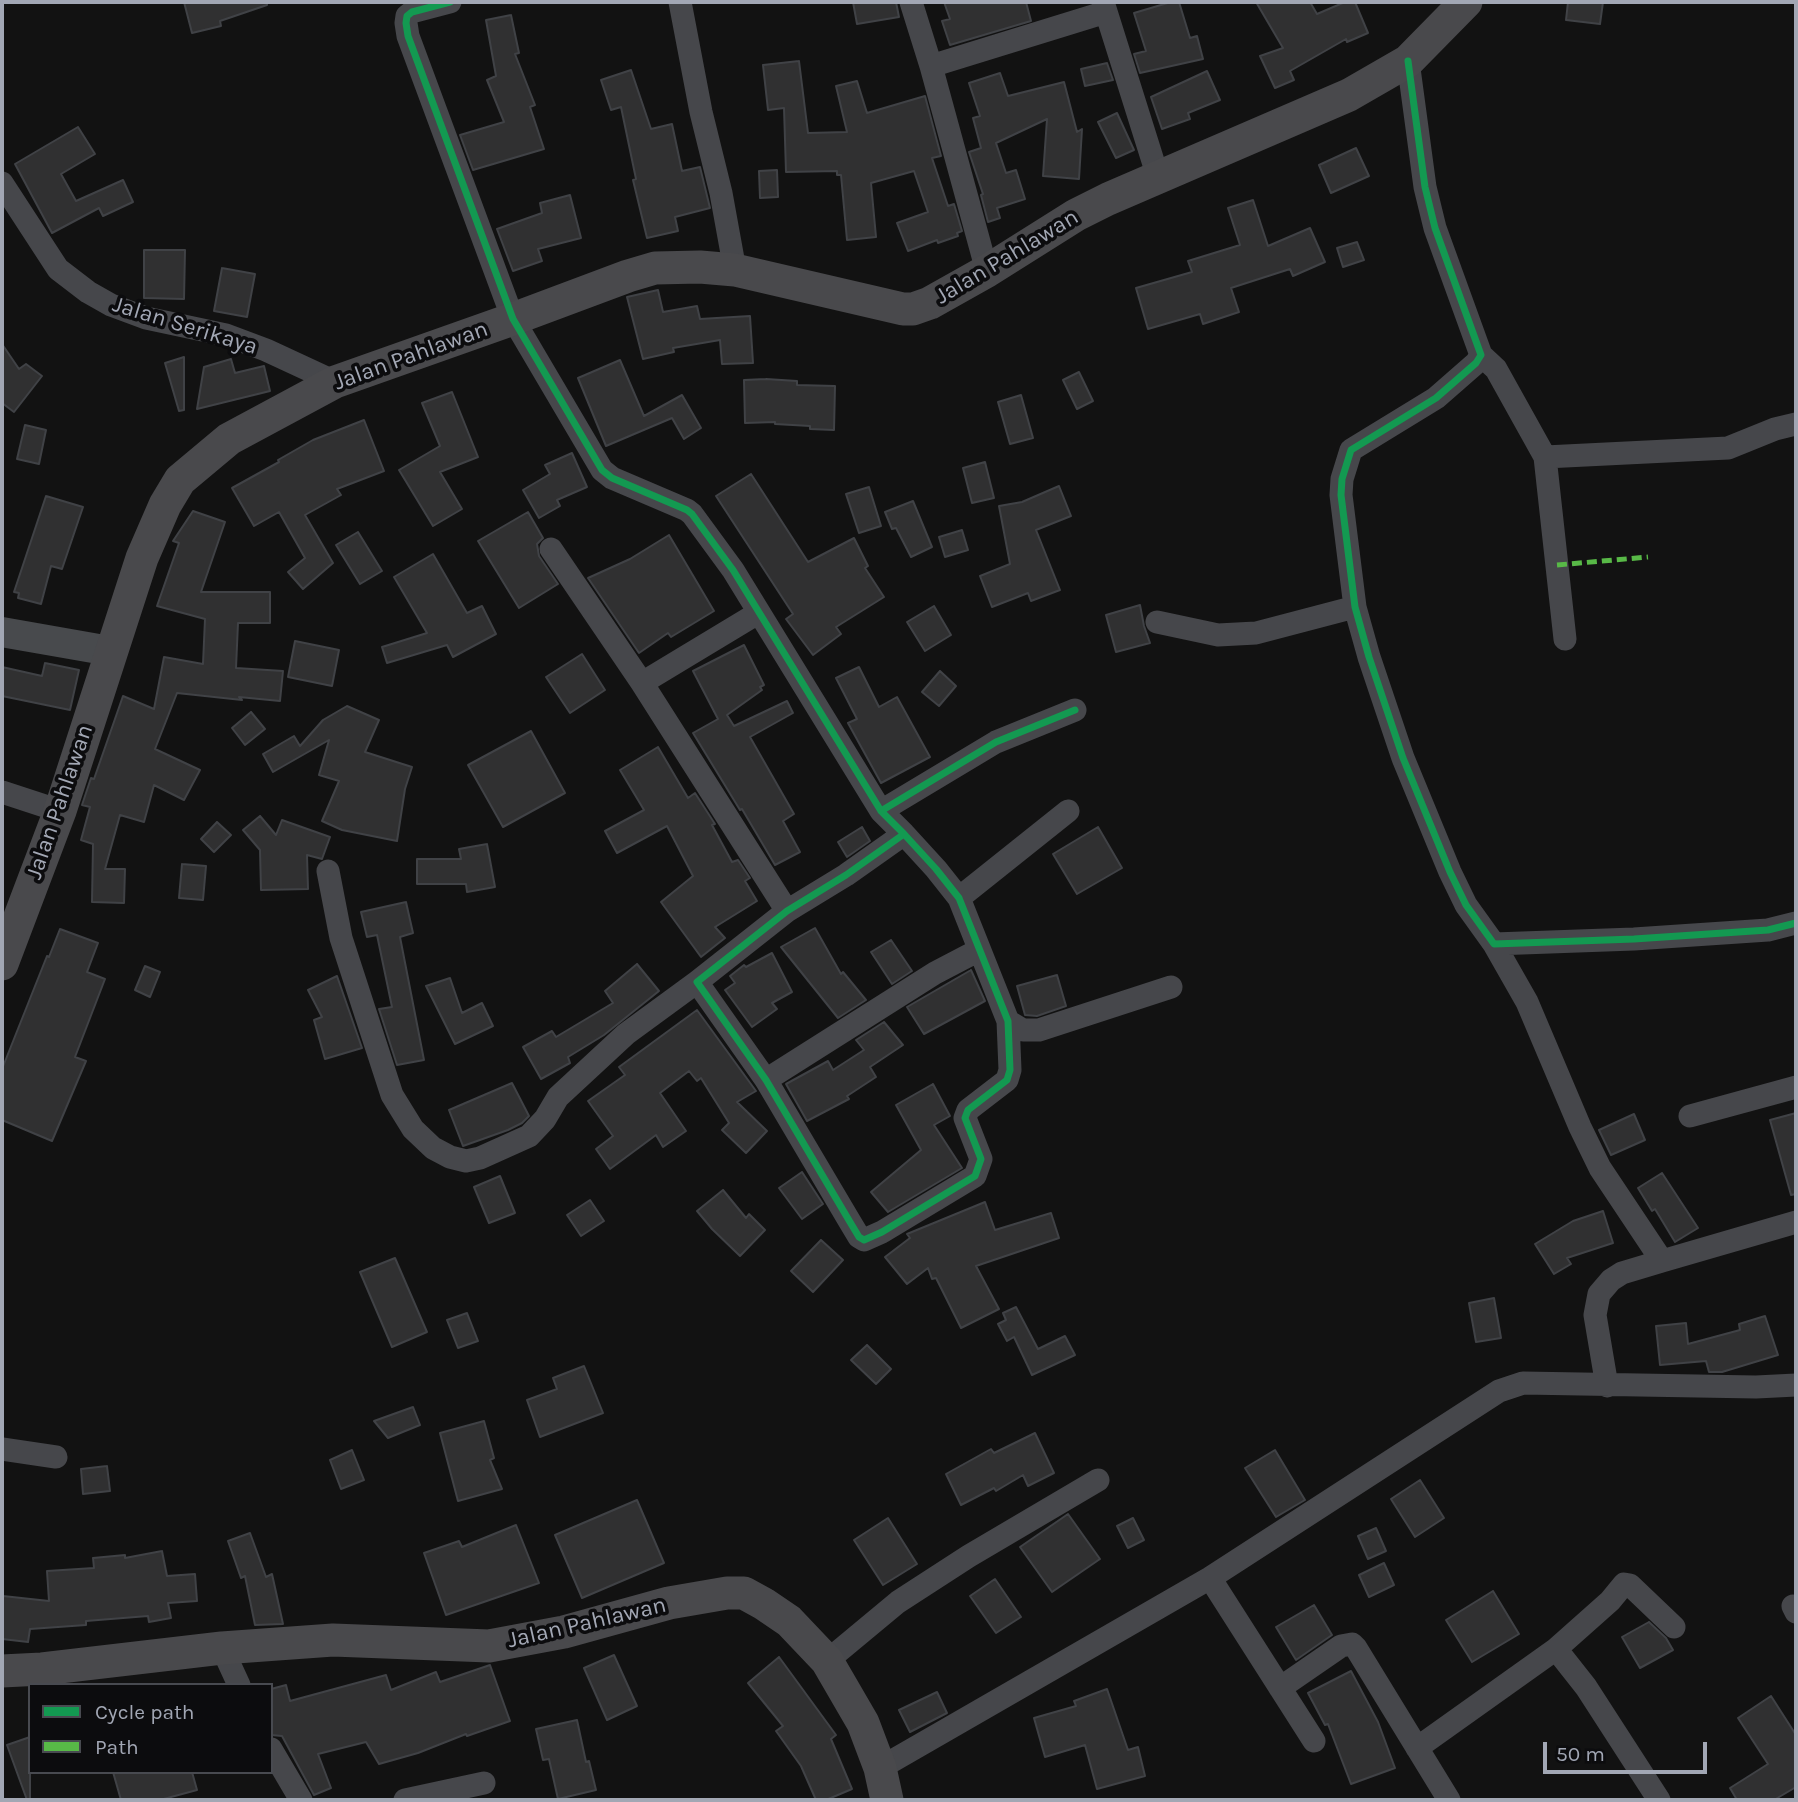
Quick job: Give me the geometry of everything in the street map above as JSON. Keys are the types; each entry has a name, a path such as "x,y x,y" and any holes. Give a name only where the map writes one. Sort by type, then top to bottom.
{"highway":[{"name":"Jalan Pahlawan","path":"2,964 60,811 142,558 165,505 180,480 229,439 335,382 655,268 700,267 735,270 903,309 913,309 930,303 1076,215 1349,95 1408,61 1466,2"},
{"name":"Jalan Pahlawan","path":"2,1671 43,1669 222,1648 333,1640 489,1646 564,1633 669,1603 735,1592 753,1598 789,1621 827,1661 859,1715 880,1768 887,1800"}],"main road":[{"path":"2,632 110,652"}],"street":[{"path":"450,2 412,12 407,16 408,36 513,319 602,470 612,478 692,514 733,570 881,811 959,898 1008,1021 1010,1070 1007,1080 968,1110 965,1118 981,1159 975,1176 882,1232 864,1240 859,1237 766,1080 697,982"},
{"path":"680,2 735,270"},
{"path":"911,2 987,271"},
{"path":"931,66 1104,7 1158,177"},
{"path":"1408,61 1425,187 1435,228 1481,355 1496,369 1545,457 1565,639"},
{"name":"Jalan Serikaya","path":"2,183 58,269 88,292 146,318 226,335 335,382"},
{"path":"1481,355 1476,363 1436,398 1351,450 1340,495 1355,607 1403,758 1450,872 1466,905 1494,944 1527,1002 1600,1168 1662,1261"},
{"path":"1545,457 1728,448 1774,429 1796,424"},
{"path":"551,549 642,683 788,911"},
{"path":"1157,622 1218,635 1256,633 1355,607"},
{"path":"642,683 758,613"},
{"path":"881,811 996,742 1075,710"},
{"path":"2,792 60,811"},
{"path":"959,898 1068,811"},
{"path":"328,871 341,938 392,1095 413,1129 433,1148 450,1157 466,1161 481,1158 529,1136 545,1119 558,1097 626,1034 788,911 904,834"},
{"path":"1494,944 1634,939 1768,930 1796,923"},
{"path":"766,1080 935,973 979,950"},
{"path":"1008,1021 1023,1030 1039,1030 1171,987"},
{"path":"1690,1116 1796,1087"},
{"path":"1607,1385 1595,1315 1598,1294 1611,1280 1622,1273 1796,1222"},
{"path":"880,1768 1209,1578 1499,1391 1523,1383 1756,1387 1796,1385"},
{"path":"2,1449 56,1457"},
{"path":"827,1661 898,1602 969,1556 1098,1480"},
{"path":"1209,1578 1314,1741"},
{"path":"1418,1748 1556,1649 1627,1584 1674,1627"},
{"path":"1280,1688 1340,1646 1352,1644 1449,1800"},
{"path":"222,1648 238,1683"},
{"path":"1556,1649 1586,1687 1659,1800"},
{"path":"273,1752 301,1800"},
{"path":"405,1800 484,1783"}],"building":[{"path":"184,2 267,2 267,5 220,21 221,26 192,33"},
{"path":"853,2 896,2 899,17 857,24"},
{"path":"944,2 1026,2 1031,21 950,45 942,21 950,19"},
{"path":"1179,2 1190,38 1197,36 1203,59 1140,73 1134,54 1146,51 1134,13"},
{"path":"1256,2 1310,2 1317,14 1345,2 1355,2 1368,33 1347,42 1346,39 1290,71 1294,80 1275,88 1260,56 1283,48"},
{"path":"1568,2 1603,2 1600,24 1566,20"},
{"path":"511,15 519,53 515,54 535,105 530,107 544,149 473,170 460,135 504,122 487,80 496,76 486,20"},
{"path":"799,61 808,133 847,132 836,86 857,81 867,113 925,96 941,156 932,158 948,206 954,204 962,231 957,233 958,236 938,243 937,240 908,251 897,223 928,212 914,171 871,183 876,237 847,240 841,175 837,175 837,171 786,172 784,108 768,110 763,65"},
{"path":"1107,63 1113,80 1085,86 1081,69"},
{"path":"631,70 651,129 672,124 682,171 700,167 710,208 675,217 678,231 647,238 633,180 636,179 621,107 611,110 601,80"},
{"path":"1207,71 1220,100 1188,113 1190,119 1162,129 1151,97"},
{"path":"1000,73 1008,96 1064,82 1077,132 1082,129 1079,179 1043,176 1047,119 996,143 1006,173 1016,170 1025,199 997,208 1000,218 988,222 981,195 983,194 969,152 981,148 973,118 980,116 969,83"},
{"path":"1117,113 1134,150 1116,158 1098,122"},
{"path":"78,127 95,154 61,174 76,201 123,180 133,202 103,216 99,208 52,233 15,164"},
{"path":"1356,148 1369,176 1331,193 1319,165"},
{"path":"777,170 778,197 760,198 759,171"},
{"path":"570,195 581,238 538,249 542,261 513,271 497,229 542,213 540,203"},
{"path":"1253,200 1268,246 1310,228 1325,262 1293,276 1290,269 1231,288 1239,312 1203,324 1200,314 1148,329 1136,288 1192,272 1188,261 1240,245 1228,208"},
{"path":"1357,242 1364,260 1343,267 1337,248"},
{"path":"144,250 185,250 184,299 144,298"},
{"path":"222,268 255,274 247,317 214,311"},
{"path":"658,290 663,312 697,306 700,319 750,316 753,363 722,364 720,340 673,348 674,352 643,359 627,297"},
{"path":"2,344 19,369 26,364 42,376 14,412 2,403"},
{"path":"184,357 184,410 179,411 165,363"},
{"path":"231,359 235,373 264,366 270,391 197,409 204,367"},
{"path":"620,360 644,416 682,395 701,428 684,439 672,418 606,446 578,378"},
{"path":"1079,372 1093,401 1077,409 1063,380"},
{"path":"744,380 797,381 797,385 835,386 834,430 810,429 810,426 775,422 745,423"},
{"path":"452,392 478,457 440,472 462,509 433,526 399,470 440,446 422,403"},
{"path":"1021,395 1033,438 1010,444 998,402"},
{"path":"364,420 384,471 337,489 341,495 305,515 333,563 303,589 288,572 305,558 279,512 254,526 232,488 313,440"},
{"path":"25,425 46,430 39,464 17,459"},
{"path":"572,453 587,487 557,500 560,506 539,518 523,490 550,474 545,465"},
{"path":"985,462 994,498 972,503 963,468"},
{"path":"751,474 808,562 854,538 868,566 865,568 884,597 836,627 841,634 813,655 786,619 793,614 716,496"},
{"path":"1059,486 1071,516 1036,530 1060,590 1031,601 1028,593 992,607 980,576 1010,564 999,506 1022,502"},
{"path":"869,487 881,526 859,533 846,494"},
{"path":"46,496 83,507 62,569 51,566 41,604 18,598 19,593 14,592"},
{"path":"913,501 932,547 911,557 896,528 892,529 885,512"},
{"path":"193,511 225,522 201,592 270,592 270,623 238,623 236,668 283,671 280,701 177,693 155,749 200,770 184,800 154,785 144,822 120,815 105,869 125,869 124,903 92,902 93,844 81,840 90,807 82,805 123,696 154,709 164,657 203,664 205,619 157,606 179,543 173,541"},
{"path":"528,512 543,538 537,544 539,556 558,584 519,608 478,541"},
{"path":"962,530 968,550 945,557 939,537"},
{"path":"358,532 382,571 360,584 336,545"},
{"path":"669,535 714,611 671,637 668,633 639,653 588,578 630,559"},
{"path":"433,554 467,613 482,606 496,634 453,657 447,645 387,663 382,647 427,633 394,577"},
{"path":"1140,605 1150,643 1116,652 1106,615"},
{"path":"934,606 951,635 925,651 907,622"},
{"path":"295,641 339,650 332,686 288,677"},
{"path":"744,645 764,685 760,687 762,690 727,715 734,726 787,701 793,713 750,737 794,814 783,821 800,852 775,865 693,733 718,719 693,671"},
{"path":"582,654 605,690 570,713 546,677"},
{"path":"45,663 79,670 70,710 2,696 2,667 42,676"},
{"path":"859,667 879,707 897,697 930,757 881,783 848,723 857,719 836,678"},
{"path":"940,671 956,686 939,706 922,692"},
{"path":"347,706 379,720 365,752 412,767 405,789 397,841 342,830 322,821 339,781 319,775 329,740 273,772 263,754 294,736 300,746 323,720"},
{"path":"251,712 265,729 245,745 232,728"},
{"path":"531,731 565,793 503,827 468,765"},
{"path":"658,747 688,798 695,793 715,824 712,825 732,862 738,860 750,878 745,881 757,901 715,927 725,938 701,957 661,902 693,876 667,826 617,853 605,831 644,810 620,770"},
{"path":"260,816 276,835 282,820 330,837 322,859 307,855 308,889 261,890 260,850 243,830"},
{"path":"217,822 231,835 214,852 201,839"},
{"path":"862,827 870,841 847,857 838,842"},
{"path":"1098,827 1122,868 1077,894 1053,854"},
{"path":"487,844 495,887 467,892 466,884 417,884 417,859 461,859 459,849"},
{"path":"182,864 206,866 203,900 179,898"},
{"path":"406,902 413,933 400,937 424,1060 397,1065 379,1009 392,1007 377,935 367,937 361,912"},
{"path":"815,928 841,974 843,972 866,1000 838,1018 781,947"},
{"path":"60,929 98,943 87,972 105,979 75,1057 86,1061 52,1141 2,1120 2,1069"},
{"path":"891,940 912,971 892,984 871,952"},
{"path":"772,953 792,992 772,1003 777,1009 752,1027 725,990 735,983 730,976 744,965 746,967"},
{"path":"637,964 659,991 604,1035 568,1057 570,1063 541,1079 523,1047 552,1031 556,1037 613,1003 605,991"},
{"path":"145,966 160,972 150,997 135,990"},
{"path":"971,970 985,1001 924,1034 907,1007"},
{"path":"1057,975 1066,1006 1037,1016 1025,1015 1017,986"},
{"path":"337,976 362,1048 325,1059 314,1020 322,1017 308,990"},
{"path":"450,978 462,1013 482,1003 493,1026 455,1044 426,986"},
{"path":"697,1010 756,1091 737,1102 767,1131 746,1153 722,1130 729,1123 701,1078 697,1081 689,1071 660,1093 686,1131 663,1147 656,1135 610,1169 596,1149 613,1136 588,1101 625,1075 619,1067"},
{"path":"884,1022 903,1045 870,1067 876,1077 847,1096 849,1099 807,1121 786,1084 828,1061 833,1070 864,1050 856,1040"},
{"path":"512,1083 529,1116 508,1130 463,1146 449,1110"},
{"path":"933,1084 950,1116 934,1125 962,1168 888,1212 871,1192 921,1150 896,1105"},
{"path":"1796,1113 1796,1194 1791,1195 1770,1120"},
{"path":"1634,1114 1645,1140 1611,1155 1599,1130"},
{"path":"802,1172 823,1204 802,1219 779,1188"},
{"path":"1662,1173 1698,1228 1675,1242 1655,1209 1652,1211 1638,1188"},
{"path":"500,1176 515,1213 489,1223 474,1187"},
{"path":"723,1190 746,1218 749,1214 765,1230 740,1256 697,1211"},
{"path":"590,1200 604,1221 581,1236 567,1215"},
{"path":"985,1202 995,1230 1051,1213 1059,1238 976,1266 999,1309 961,1328 936,1278 932,1279 928,1268 907,1284 885,1257 910,1238 907,1234"},
{"path":"1603,1211 1613,1243 1567,1258 1571,1264 1554,1274 1535,1244 1573,1221"},
{"path":"821,1240 843,1260 813,1292 791,1271"},
{"path":"395,1258 427,1332 392,1347 360,1272"},
{"path":"1494,1298 1501,1338 1476,1342 1469,1303"},
{"path":"1016,1307 1038,1349 1065,1336 1075,1355 1032,1375 1014,1337 1007,1341 998,1324 1006,1320 1003,1313"},
{"path":"467,1313 478,1341 458,1348 447,1320"},
{"path":"1765,1316 1778,1355 1722,1372 1709,1372 1706,1361 1660,1365 1656,1326 1686,1323 1688,1344 1740,1330 1739,1324"},
{"path":"867,1345 891,1369 876,1384 851,1360"},
{"path":"584,1366 603,1413 540,1437 527,1400 557,1389 553,1378"},
{"path":"413,1407 420,1425 388,1438 374,1421"},
{"path":"484,1421 494,1458 490,1460 502,1489 458,1501 440,1433"},
{"path":"1035,1433 1054,1473 1028,1486 1023,1475 996,1491 994,1488 961,1505 946,1474 991,1449 994,1453"},
{"path":"352,1450 364,1480 341,1489 330,1460"},
{"path":"1275,1450 1305,1500 1276,1517 1245,1468"},
{"path":"107,1466 110,1491 83,1494 81,1469"},
{"path":"1420,1480 1444,1518 1415,1537 1391,1499"},
{"path":"637,1500 664,1563 582,1598 555,1535"},
{"path":"1068,1514 1100,1559 1052,1592 1020,1547"},
{"path":"888,1518 917,1564 883,1585 854,1540"},
{"path":"1133,1518 1144,1540 1128,1548 1117,1526"},
{"path":"516,1525 539,1583 446,1615 424,1553 459,1541 462,1547"},
{"path":"1376,1528 1386,1551 1368,1559 1358,1536"},
{"path":"250,1533 266,1577 272,1574 283,1624 255,1625 245,1576 241,1578 228,1541"},
{"path":"162,1551 167,1576 195,1574 197,1601 168,1603 171,1618 149,1622 148,1616 86,1621 86,1625 30,1629 28,1642 2,1639 3,1596 49,1601 47,1571 94,1568 93,1558 125,1555 125,1558"},
{"path":"1384,1563 1394,1585 1369,1597 1359,1575"},
{"path":"995,1579 1021,1617 996,1633 970,1596"},
{"path":"1493,1591 1519,1634 1472,1662 1446,1620"},
{"path":"1314,1605 1332,1635 1296,1660 1276,1627"},
{"path":"1649,1622 1666,1638 1673,1650 1640,1668 1622,1637"},
{"path":"614,1655 637,1706 607,1720 584,1668"},
{"path":"779,1657 836,1735 831,1739 852,1789 826,1800 816,1800 801,1766 776,1731 783,1726 748,1683"},
{"path":"490,1665 510,1721 379,1764 366,1742 318,1754 331,1788 314,1795 282,1736 273,1735 273,1688 286,1685 290,1701 386,1675 391,1690 436,1672 440,1682"},
{"path":"1351,1671 1378,1722 1395,1768 1351,1784 1328,1724 1325,1725 1308,1693"},
{"path":"1107,1689 1128,1750 1138,1747 1145,1776 1097,1789 1085,1745 1045,1757 1034,1718 1076,1706 1074,1701"},
{"path":"937,1692 947,1713 910,1732 899,1710"},
{"path":"1771,1696 1796,1735 1796,1787 1774,1800 1737,1800 1730,1788 1768,1764 1738,1718"},
{"path":"577,1720 586,1762 589,1761 596,1790 558,1799 549,1759 543,1760 536,1729"},
{"path":"28,1738 30,1800 27,1800 7,1745"},
{"path":"114,1774 193,1774 197,1790 160,1800 121,1800"}],"marked path":[{"path":"1557,565 1648,557"}],"cycle path":[{"path":"450,2 412,12 407,16 408,36 513,319 602,470 612,478 692,514 733,570 881,811 996,742 1075,710"},
{"path":"1408,61 1425,187 1435,228 1481,355 1476,363 1436,398 1351,450 1342,479 1341,495 1355,607 1369,657 1403,758 1450,872 1466,905 1494,944 1634,939 1768,930 1796,923"},
{"path":"881,811 904,834 936,869 959,898 1008,1021 1010,1070 1007,1080 968,1110 965,1118 981,1159 975,1176 864,1240 859,1237 766,1080 697,982 787,911 846,875 904,834"}]}
